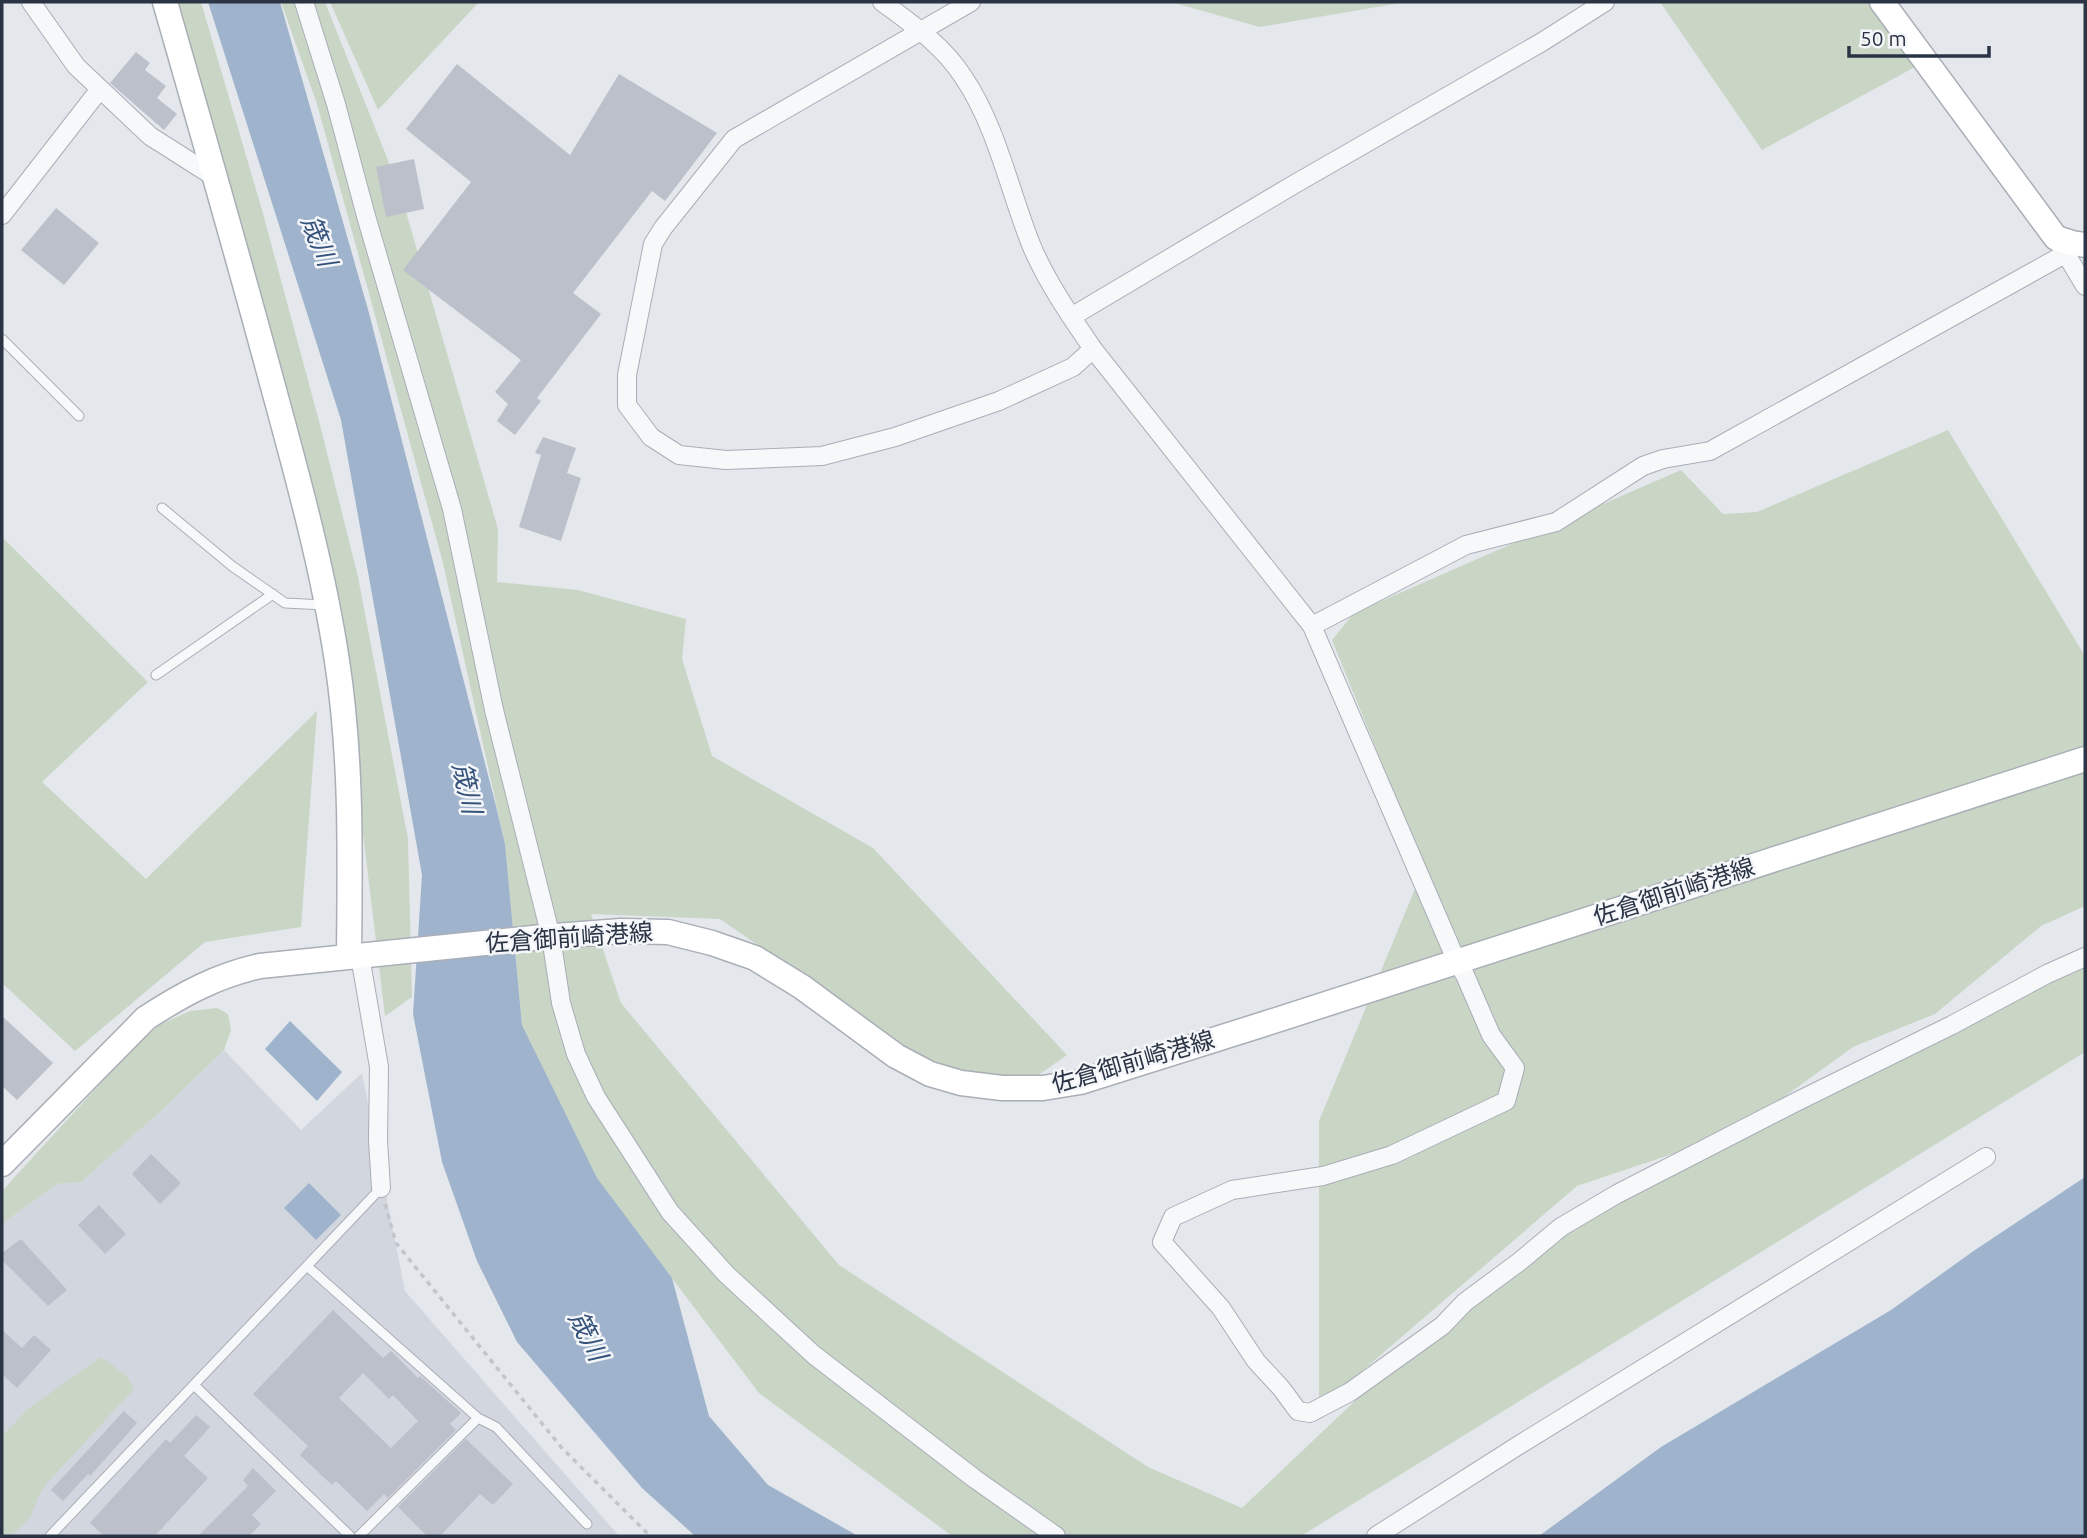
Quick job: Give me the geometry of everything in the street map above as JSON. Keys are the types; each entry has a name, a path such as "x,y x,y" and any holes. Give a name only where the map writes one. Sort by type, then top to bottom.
{"main road":[{"path":"165,2 293,461 327,605 337,662 348,759 355,956"},
{"path":"1882,2 2069,245"},
{"name":"佐倉御前崎港線","path":"2,1164 146,1018 172,1001 231,973 260,966 621,930 668,932 755,958 802,987 896,1056 929,1074 961,1083 1002,1088 1043,1088 1080,1082 2085,759"}],"street":[{"path":"31,2 76,66 100,89 150,136 216,178"},
{"path":"303,2 336,104 452,509 494,710 561,1003 576,1054 596,1097 670,1212 727,1275 814,1355 975,1479 1056,1536"},
{"path":"882,2 943,51 965,78 985,117 1033,249 1072,317 1093,349 1312,626 1457,962 1491,1035 1515,1068 1506,1101 1392,1155 1322,1176 1232,1190 1173,1217 1162,1242 1221,1308 1256,1361 1298,1410 1310,1413 1350,1392 1442,1326 1465,1302 1561,1227 1617,1194 2085,957"},
{"path":"971,2 734,139 653,244 627,375 627,405 651,437 679,455 726,460 822,456 895,437 999,401 1073,367 1093,349"},
{"path":"1072,317 1542,42 1605,2"},
{"path":"2,215 100,89"},
{"path":"1312,626 1466,545 1556,522 1643,466 1663,459 1710,451 2069,245 2085,286"},
{"path":"355,956 379,1067 378,1140 381,1188"},
{"path":"1376,1536 1986,1157"}],"lane":[{"path":"2,339 79,416"},
{"path":"162,508 232,566 285,603 327,605"},
{"path":"156,675 272,594"},
{"path":"50,1536 381,1188"},
{"path":"307,1266 478,1418 496,1427 587,1524"},
{"path":"194,1385 350,1536"},
{"path":"359,1536 478,1418"}],"path":[{"path":"381,1188 396,1243 561,1447 650,1536"}],"shaded area":[{"path":"224,1050 301,1130 362,1073 405,1291 619,1536 2,1536 2,1224 57,1184 81,1182"}],"green space":[{"path":"169,2 201,2 262,210 358,577 408,839 412,997 385,1016 362,825 350,680 305,455 226,173"},
{"path":"281,2 325,2 399,188 498,529 497,582 578,590 686,619 682,659 712,756 873,848 1067,1055 1020,1088 924,1059 720,919 591,914 621,1003 839,1265 1148,1467 1242,1508 1379,1378 1573,1217 1726,1136 1577,1186 1319,1408 1319,1121 1424,867 1332,640 1354,613 1681,470 1723,514 1757,512 1948,430 2085,656 2085,906 2041,926 1935,1014 1853,1047 1737,1131 2085,954 2085,1052 1301,1536 952,1536 759,1393 596,1178 522,1025 505,844 443,563 317,104"},
{"path":"330,2 479,2 378,110"},
{"path":"1171,2 1406,2 1260,27"},
{"path":"1660,2 1869,2 1915,67 1762,150"},
{"path":"2,537 148,682 42,782 146,879 317,711 301,927 205,942 75,1051 2,983"},
{"path":"217,1008 228,1014 231,1030 224,1050 81,1182 57,1184 2,1224 2,1191 132,1049 159,1025 190,1011"},
{"path":"101,1357 127,1376 134,1389 47,1483 31,1516 11,1536 2,1536 2,1436 29,1408"}],"water":[{"name":"筬川","path":"208,2 280,2 369,313 505,844 522,1025 597,1178 672,1278 709,1416 768,1485 858,1536 695,1536 642,1488 517,1342 477,1261 442,1162 413,1014 422,875 341,420"},
{"path":"290,1021 342,1072 317,1101 265,1049"},
{"path":"2085,1177 2085,1536 1539,1536 1661,1447 1891,1310"},
{"path":"309,1183 341,1215 316,1240 284,1208"}],"building":[{"path":"136,52 150,63 145,70 166,86 157,98 177,114 164,130 110,83"},
{"path":"457,64 570,155 619,74 717,133 665,201 652,191 573,293 601,314 537,398 541,401 515,435 497,421 508,404 495,392 521,360 403,270 471,182 406,129"},
{"path":"414,159 424,209 386,217 376,167"},
{"path":"56,208 99,243 64,285 21,250"},
{"path":"543,437 576,448 567,473 581,478 561,541 519,527 541,455 535,453"},
{"path":"2,1016 53,1063 17,1100 2,1086"},
{"path":"151,1154 181,1183 160,1204 132,1174"},
{"path":"99,1205 126,1234 105,1254 78,1225"},
{"path":"21,1239 67,1290 48,1306 2,1260 2,1253"},
{"path":"333,1310 383,1358 391,1351 418,1378 420,1376 461,1413 450,1424 456,1430 388,1498 384,1494 367,1511 336,1481 332,1485 300,1455 308,1446 253,1394","holes":["363,1373 389,1399 393,1395 418,1421 391,1448 339,1398"]},
{"path":"2,1330 22,1348 34,1335 51,1350 17,1388 2,1374"},
{"path":"124,1411 137,1423 90,1476 88,1474 63,1501 51,1490"},
{"path":"196,1415 210,1427 184,1456 208,1478 155,1536 104,1536 90,1523 166,1439 170,1443"},
{"path":"466,1439 513,1484 493,1505 480,1494 440,1536 427,1536 398,1507"},
{"path":"253,1468 276,1491 252,1515 261,1524 249,1536 198,1536 248,1486 243,1480"}]}
